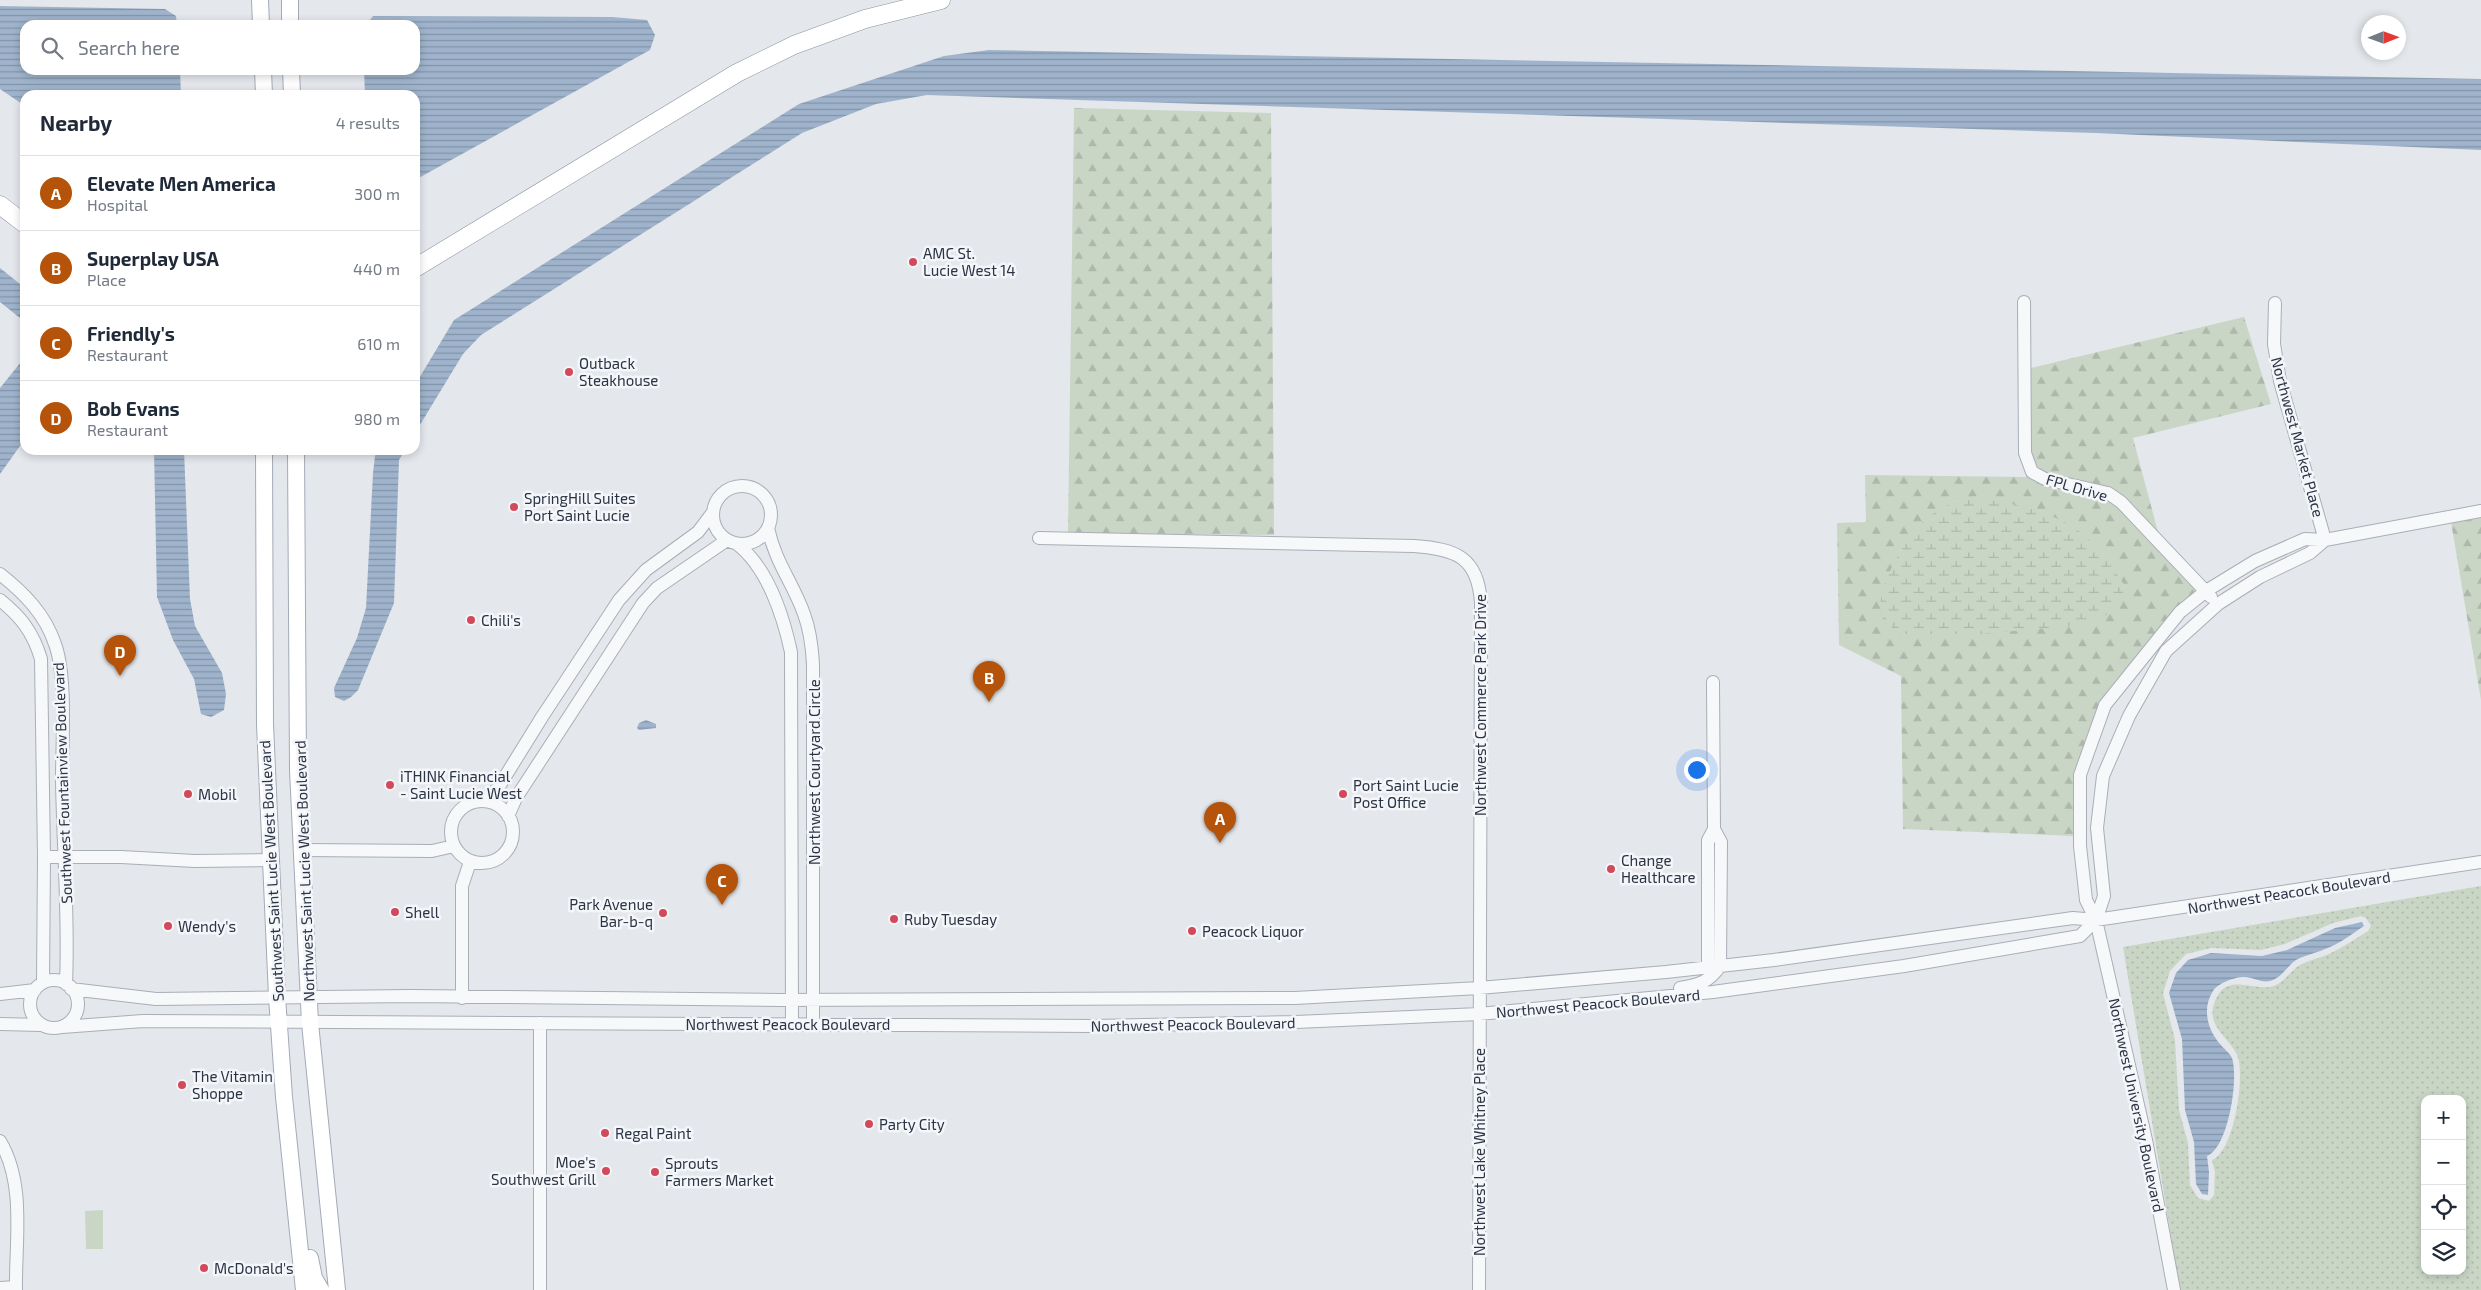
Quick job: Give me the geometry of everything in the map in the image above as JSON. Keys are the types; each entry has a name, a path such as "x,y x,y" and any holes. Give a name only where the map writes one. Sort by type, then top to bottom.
{"highway":[{"path":"420,265 737,74 794,45 865,19 940,0"},
{"path":"0,205 20,220"}],"main road":[{"path":"260,0 261,20"},
{"path":"290,0 290,20"},
{"path":"263,75 264,90"},
{"path":"291,75 292,90"},
{"name":"Southwest Saint Lucie West Boulevard","path":"264,455 265,724 277,997 284,1097 304,1290"},
{"name":"Northwest Saint Lucie West Boulevard","path":"296,455 298,770 310,1023 337,1290"},
{"path":"284,1097 295,1118 311,1263 314,1278 321,1290"}],"street":[{"name":"FPL Drive","path":"2024,302 2025,453 2032,472 2045,479 2108,492 2120,502 2218,604"},
{"name":"Northwest Market Place","path":"2275,303 2274,344 2280,381 2325,540"},
{"path":"483,801 498,788 572,671 620,600 634,583 657,561 698,532 713,512 719,497 727,489 745,485 754,488 768,501 771,516 768,528 758,540 748,544 732,542 717,531 713,512"},
{"name":"Northwest University Boulevard","path":"2174,1290 2146,1140 2096,920 2086,900 2080,846 2080,775 2105,705 2180,612 2206,591 2255,561 2305,540 2325,540 2481,511"},
{"name":"Northwest Courtyard Circle","path":"768,528 772,549 803,613 810,636 813,664 813,1025"},
{"name":"Northwest Commerce Park Drive","path":"1039,538 1414,546 1441,548 1460,555 1472,568 1480,585 1481,603 1479,1014"},
{"path":"2096,920 2104,896 2097,828 2103,776 2129,716 2166,651 2218,604 2260,577 2310,553 2325,540"},
{"path":"508,816 516,798 643,604 657,588 732,542"},
{"name":"Northwest Courtyard Circle","path":"732,542 750,554 776,601 791,652 792,1025"},
{"name":"Southwest Fountainview Boulevard","path":"0,574 37,608 49,627 61,668 63,857 68,932 69,986"},
{"name":"Southwest Fountainview Boulevard","path":"0,600 23,620 37,646 41,659 44,857 39,987"},
{"path":"572,671 590,683"},
{"path":"1600,1003 1620,993 1701,984 1712,978 1721,842 1714,829 1713,682"},
{"path":"483,801 500,807 508,816 513,833 511,842 506,852 490,863 470,862 461,856 454,846 450,834 455,816 462,808 472,802 483,801"},
{"path":"302,850 432,851 454,846"},
{"path":"793,851 814,852"},
{"path":"44,857 195,861 271,860"},
{"path":"462,998 462,886 470,862"},
{"name":"Northwest Peacock Boulevard","path":"69,986 156,999 277,997 792,1000 1295,998 1479,988 1714,967 2073,918 2096,920 2481,862"},
{"name":"Northwest Peacock Boulevard","path":"62,1027 143,1021 792,1025 1234,1024 1479,1014 1713,992 1904,966 2080,936 2096,920"},
{"path":"0,994 39,987 50,981 69,986 78,1003 77,1010 68,1023 62,1027 48,1028 41,1025 0,1024"},
{"path":"39,987 30,1005 31,1013 41,1025"},
{"name":"Northwest Lake Whitney Place","path":"1479,1014 1479,1290"},
{"path":"540,1023 540,1290"},
{"path":"0,1142 10,1161 15,1195 16,1289 0,1288"}],"green space":[{"path":"1074,108 1271,113 1274,535 1068,533"},
{"path":"2244,317 2271,404 2133,438 2158,532 2125,498 2047,474 2037,468 2031,452 2031,368"},
{"path":"2026,473 2028,476 2105,498 2116,506 2196,591 2099,704 2074,773 2074,836 1903,829 1901,676 1839,645 1837,523 1866,522 1865,475 2026,477","holes":["1958,501 2100,550 2126,588 1934,633 1901,634 1881,600 1892,567 1907,541 1929,520"]},
{"path":"1983,499 2015,505 2046,514 2088,538 2104,554 2126,588 2111,612 2099,620 2080,625 1982,634 1901,634 1883,621 1881,599 1885,585 1891,569 1909,539 1932,514 1946,506 1960,501"},
{"path":"2481,517 2481,700 2451,522"},
{"path":"2481,886 2481,1290 2180,1290 2123,947","holes":["2361,916 2366,918 2371,926 2368,931 2334,952 2300,965 2278,984 2267,987 2229,986 2218,995 2214,1005 2214,1021 2237,1055 2240,1078 2239,1094 2232,1128 2226,1143 2220,1154 2212,1160 2215,1172 2214,1195 2209,1201 2198,1198 2190,1185 2188,1143 2179,1110 2175,1040 2163,993 2170,971 2186,954 2211,948 2261,950 2285,944 2333,923"]},
{"path":"103,1210 103,1249 86,1249 85,1211"}],"water":[{"path":"0,6 165,9 176,16 176,20 20,20 20,75 180,75 181,90 20,90 20,103 0,89"},
{"path":"373,16 612,17 647,20 655,35 650,50 420,177 420,90 365,90 364,75 420,75 420,20 370,20"},
{"path":"989,50 2481,79 2481,150 2096,133 927,95 876,104 802,133 481,335 463,354 420,425 420,377 454,320 799,104 944,56"},
{"path":"0,268 20,284 20,318 0,302"},
{"path":"20,363 20,446 0,474 0,388"},
{"path":"154,455 184,455 190,599 195,626 222,673 226,694 224,710 211,717 201,714 194,679 173,640 157,597"},
{"path":"402,455 399,460 394,603 358,690 344,701 335,697 334,688 357,638 366,608 375,456"},
{"path":"646,720 656,724 656,728 639,730 637,728 639,723"},
{"path":"2362,922 2364,926 2340,942 2296,960 2281,975 2270,981 2260,981 2248,977 2236,978 2223,983 2213,991 2208,1004 2207,1018 2212,1032 2232,1058 2234,1081 2233,1096 2226,1127 2221,1140 2207,1156 2209,1172 2208,1195 2202,1194 2196,1184 2194,1142 2185,1110 2182,1039 2169,993 2176,973 2188,960 2211,953 2262,956 2287,950 2335,928"}],"place":[{"name":"AMC St. Lucie West 14","path":"913,262"},
{"name":"Outback Steakhouse","path":"569,372"},
{"name":"SpringHill Suites Port Saint Lucie","path":"514,507"},
{"name":"Chili's","path":"471,620"},
{"name":"Bob Evans","path":"120,676"},
{"name":"Superplay USA","path":"989,702"},
{"name":"iTHINK Financial - Saint Lucie West","path":"390,785"},
{"name":"Mobil","path":"188,794"},
{"name":"Port Saint Lucie Post Office","path":"1343,794"},
{"name":"Elevate Men America","path":"1220,843"},
{"name":"Change Healthcare","path":"1611,869"},
{"name":"Friendly's","path":"722,905"},
{"name":"Shell","path":"395,912"},
{"name":"Park Avenue Bar-b-q","path":"663,913"},
{"name":"Ruby Tuesday","path":"894,919"},
{"name":"Wendy's","path":"168,926"},
{"name":"Peacock Liquor","path":"1192,931"},
{"name":"The Vitamin Shoppe","path":"182,1085"},
{"name":"Party City","path":"869,1124"},
{"name":"Regal Paint","path":"605,1133"},
{"name":"Moe's Southwest Grill","path":"606,1171"},
{"name":"Sprouts Farmers Market","path":"655,1172"},
{"name":"McDonald's","path":"204,1268"}]}
